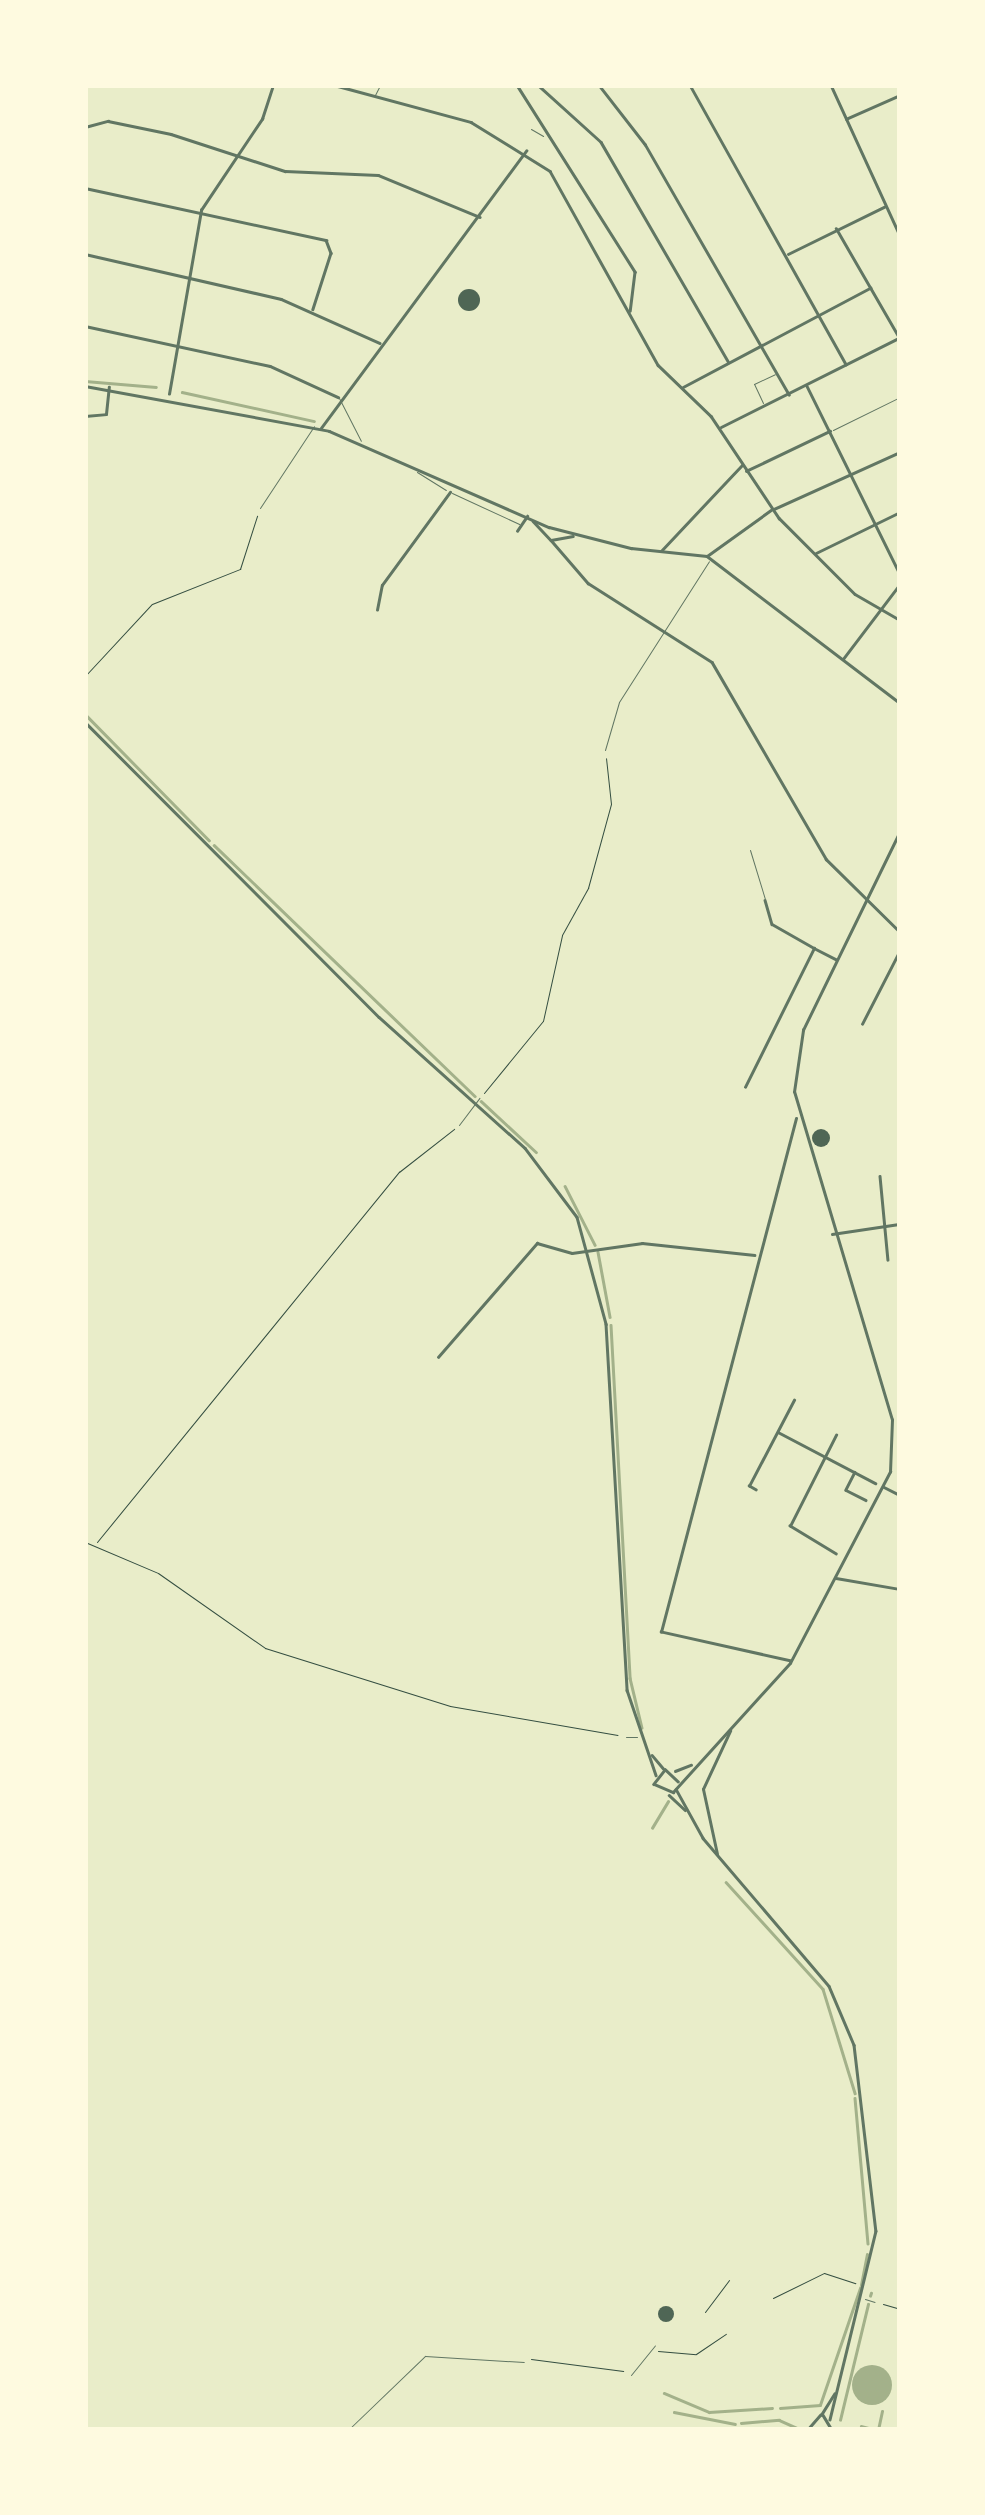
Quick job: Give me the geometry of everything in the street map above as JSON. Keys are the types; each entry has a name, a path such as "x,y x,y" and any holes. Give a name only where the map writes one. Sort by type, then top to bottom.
{"street":[{"path":"168,394 202,210 237,156 273,85"},
{"path":"334,85 450,114 526,151 571,197 652,356 720,428 772,510 877,608 900,620"},
{"path":"375,94 380,85"},
{"path":"517,85 542,136"},
{"path":"538,85 592,129 728,361"},
{"path":"599,85 628,117 764,342 789,394"},
{"path":"831,85 900,236"},
{"path":"692,86 847,366"},
{"path":"845,119 900,96"},
{"path":"85,127 108,120 285,171 378,175 480,217"},
{"path":"531,129 586,184 635,272 630,311"},
{"path":"321,428 339,398 480,217 526,151"},
{"path":"85,188 202,210 326,240 331,253 313,309"},
{"path":"788,254 885,206"},
{"path":"720,428 899,338 836,230"},
{"path":"85,254 191,276 313,309 382,343"},
{"path":"683,387 871,287"},
{"path":"85,326 178,343 278,369 339,398 363,434 361,441"},
{"path":"764,406 754,384 779,372"},
{"path":"806,385 900,574"},
{"path":"85,386 168,394 314,426 419,466 559,535 706,558 900,703"},
{"path":"85,416 106,414 108,388"},
{"path":"746,471 900,397"},
{"path":"260,508 314,426"},
{"path":"605,750 619,702 706,558 772,510 900,452"},
{"path":"660,552 742,464"},
{"path":"419,466 418,478 522,526"},
{"path":"378,610 382,585 450,492"},
{"path":"815,554 900,512"},
{"path":"516,531 528,517"},
{"path":"548,530 551,540 598,590 712,662 822,853 900,932"},
{"path":"551,540 559,535"},
{"path":"559,535 561,552"},
{"path":"842,660 877,608 900,584"},
{"path":"85,722 554,1180 591,1250 606,1324 625,1676 656,1775 656,1788 685,1810 720,1860 822,1975 848,2024 876,2198 864,2299 830,2420 832,2428 842,2430"},
{"path":"791,1661 661,1632 737,1338 743,1336 756,1256 796,1118 800,1039 900,831"},
{"path":"750,850 772,924 837,960"},
{"path":"745,1087 814,948"},
{"path":"862,1024 900,950"},
{"path":"458,1125 479,1098"},
{"path":"685,1810 676,1789 678,1782 791,1661 884,1487 892,1420 796,1118"},
{"path":"880,1176 888,1260"},
{"path":"832,1234 900,1224"},
{"path":"438,1357 534,1245 591,1250 642,1243 756,1256"},
{"path":"756,1490 749,1486 794,1400"},
{"path":"778,1432 875,1483"},
{"path":"836,1435 790,1526 836,1554"},
{"path":"855,1472 846,1490 866,1500"},
{"path":"884,1487 900,1494"},
{"path":"836,1578 899,1587"},
{"path":"720,1860 703,1789 734,1726"},
{"path":"626,1737 637,1736"},
{"path":"648,1750 665,1770 673,1772 696,1762"},
{"path":"656,1775 665,1770"},
{"path":"673,1772 678,1782"},
{"path":"668,1794 676,1789"},
{"path":"864,2299 875,2302"},
{"path":"631,2374 655,2345"},
{"path":"348,2430 429,2354 525,2360"},
{"path":"808,2430 835,2393"},
{"path":"821,2415 830,2420"}],"path":[{"path":"85,676 168,594 240,568 260,508"},
{"path":"479,1098 543,1021 562,935 588,888 611,804 605,750"},
{"path":"94,1543 399,1172 458,1125"},
{"path":"85,1542 94,1543 210,1603 266,1648 450,1706 626,1737"},
{"path":"773,2298 824,2272 855,2283"},
{"path":"705,2312 728,2280"},
{"path":"875,2302 900,2309"},
{"path":"661,2356 696,2354 726,2334"},
{"path":"525,2360 631,2374"}],"shaded area":[{"path":"872,2365 886,2371 892,2385 886,2399 872,2405 858,2399 852,2385 858,2371"}],"building":[{"path":"469,289 477,292 477,308 469,311 461,308 458,300 461,292"},
{"path":"821,1129 830,1138 821,1147 812,1138"},
{"path":"666,2306 674,2314 666,2322 658,2314"}],"waterway":[{"path":"85,381 156,387"},
{"path":"182,392 314,421"},
{"path":"85,714 209,840"},
{"path":"214,845 475,1096"},
{"path":"481,1101 536,1152"},
{"path":"565,1186 595,1245"},
{"path":"598,1252 610,1317"},
{"path":"611,1325 630,1678 642,1728"},
{"path":"652,1828 668,1801"},
{"path":"726,1882 823,1989 855,2093"},
{"path":"855,2098 868,2243"},
{"path":"861,2285 867,2255"},
{"path":"780,2408 820,2405 860,2288"},
{"path":"840,2420 868,2304"},
{"path":"664,2393 709,2412 772,2408"},
{"path":"878,2430 882,2411"},
{"path":"674,2412 735,2424"},
{"path":"741,2423 779,2420 801,2430"},
{"path":"861,2426 876,2430"}]}
